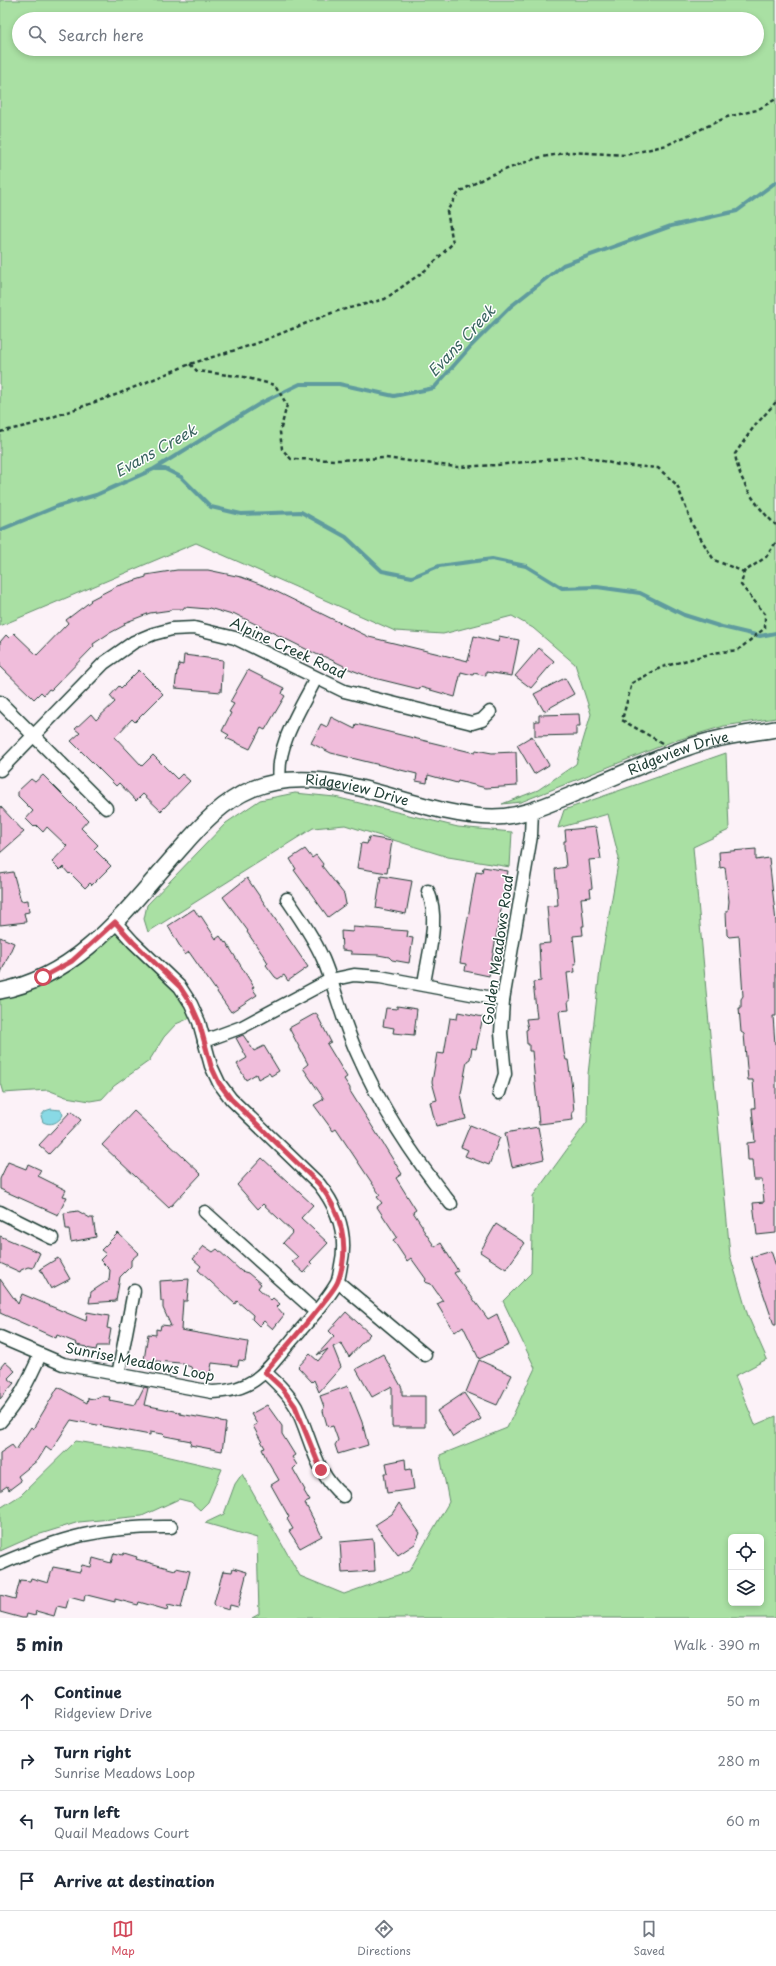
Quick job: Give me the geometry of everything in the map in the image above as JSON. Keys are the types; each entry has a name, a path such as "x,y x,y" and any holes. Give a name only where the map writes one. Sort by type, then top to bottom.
{"street":[{"name":"Alpine Creek Road","path":"0,770 104,663 117,652 134,642 153,634 172,629 194,628 235,638 316,678 357,695 472,723 482,720 490,712"},
{"path":"280,781 280,761 283,746 316,678"},
{"path":"0,702 106,808"},
{"name":"Ridgeview Drive","path":"0,991 27,984 59,970 81,954 115,922 196,831 218,810 252,789 280,781 305,780 332,783 444,810 479,816 504,816 532,810 676,751 717,739 776,729"},
{"name":"Golden Meadows Road","path":"499,1093 505,1074 501,1033 503,1000 531,836 532,810"},
{"path":"424,984 433,922 432,902 428,891"},
{"path":"287,899 312,938 323,959 348,1034 377,1094 412,1153 451,1204"},
{"name":"Sunrise Meadows Loop","path":"0,1338 63,1364 212,1392 239,1389 251,1384 265,1372 316,1312 338,1282 344,1247 343,1230 337,1212 329,1197 319,1184 231,1099 219,1083 211,1066 197,1015 180,987 133,942 115,922"},
{"path":"204,1041 242,1027 330,980 354,975 366,974 503,1000"},
{"path":"0,1212 52,1238"},
{"path":"205,1212 316,1312"},
{"path":"338,1282 425,1355"},
{"path":"118,1375 134,1291"},
{"path":"0,1422 12,1408 24,1389 40,1355"},
{"path":"265,1372 282,1388 295,1406 321,1470 334,1489 343,1496"},
{"path":"0,1564 43,1545 77,1535 110,1529 171,1527"}],"path":[{"path":"0,432 30,425 118,394 190,364 255,344 334,312 385,299 426,269 453,243 447,211 459,192 488,176 537,158 570,152 626,156 667,145 727,117 757,110 776,99"},
{"path":"190,364 197,371 244,377 275,385 287,405 280,432 282,449 291,459 338,460 385,458 457,467 496,465 582,456 619,465 658,468 677,485 693,526 714,560 744,572"},
{"path":"776,402 753,428 735,454 737,468 746,488 776,525"},
{"path":"676,751 622,720 632,683 662,666 713,653 738,650 765,628 765,614 741,585 744,572 766,557 776,542"}],"green space":[{"path":"0,0 776,0 776,718 724,726 671,742 521,802 502,804 538,790 576,764 591,714 575,664 533,628 512,616 443,634 395,631 196,543 0,626"},
{"path":"726,753 729,830 693,847 730,1255 748,1316 767,1359 735,1376 755,1425 776,1416 776,1618 252,1618 259,1614 257,1538 205,1523 224,1514 235,1484 242,1474 300,1576 344,1594 409,1571 449,1502 440,1455 507,1428 535,1368 503,1301 531,1273 533,1196 587,1122 588,1074 601,961 619,858 608,814 558,828 564,810"},
{"path":"295,793 335,797 458,827 512,832 510,867 448,857 345,825 313,828 148,932 144,919 147,905 226,823 260,800"},
{"path":"115,922 168,974 197,1015 176,1024 164,1037 149,1061 114,1086 102,1099 90,1101 66,1097 48,1090 3,1093 0,1083 0,991 27,984"},
{"path":"76,1441 157,1454 222,1469 208,1502 200,1510 191,1502 179,1499 142,1516 79,1522 34,1536 0,1551 0,1508 21,1495"}],"water":[{"path":"51,1109 61,1110 63,1115 54,1123 49,1124 43,1122 41,1116 45,1111"}],"building":[{"path":"177,570 208,570 241,577 265,586 369,637 468,661 474,636 498,642 499,636 519,640 512,676 486,672 486,676 474,673 473,675 461,672 455,697 420,687 419,689 370,677 344,667 321,655 320,656 233,613 232,615 209,608 184,607 184,609 171,609 150,613 124,623 125,625 93,644 94,646 51,690 49,689 44,695 41,692 34,699 0,666 0,642 6,635 9,638 14,633 37,655 68,623 66,620 91,601 90,600 117,586 146,577 146,575"},
{"path":"539,648 554,661 531,688 515,676"},
{"path":"184,655 223,660 221,692 175,688 177,671 179,664 183,665"},
{"path":"139,670 163,694 135,722 132,719 115,737 142,766 153,755 177,779 182,774 190,781 161,811 143,794 136,801 119,783 116,786 71,741 80,733 75,729 91,714 96,720 115,702 110,696 119,686 121,688"},
{"path":"248,670 284,688 282,694 285,696 265,730 261,728 250,749 226,738 229,735 222,731 231,713 229,712 234,704 230,702"},
{"path":"565,678 574,694 544,711 534,694"},
{"path":"579,714 580,726 576,726 576,735 535,736 535,721 539,721 539,715"},
{"path":"331,717 355,729 356,724 475,753 476,750 492,753 516,752 517,786 486,788 458,781 457,783 428,775 427,783 416,781 417,774 331,753 311,743 321,724 327,727"},
{"path":"532,736 549,765 534,774 517,745"},
{"path":"43,775 88,820 81,828 98,845 94,849 111,866 92,885 90,883 85,888 63,867 60,870 52,862 67,846 47,827 43,832 36,825 34,827 26,819 33,811 18,796 18,791 31,779 35,782"},
{"path":"0,806 24,832 0,853"},
{"path":"596,827 601,859 589,860 592,888 590,889 591,897 581,898 584,926 582,926 583,935 573,936 576,964 574,964 575,972 567,973 570,1001 568,1001 569,1010 559,1011 564,1052 566,1060 568,1060 572,1088 574,1112 572,1112 573,1120 539,1124 532,1051 529,1051 529,1044 527,1044 526,1030 528,1029 526,1019 537,1018 533,982 541,981 539,944 550,943 547,906 558,905 555,869 566,867 564,846 564,841 566,841 565,830"},
{"path":"369,837 392,841 387,873 357,868 361,843 367,844"},
{"path":"305,849 312,858 316,855 323,864 322,866 344,894 346,904 328,917 294,870 296,869 290,859"},
{"path":"756,849 756,860 769,858 776,922 776,1016 773,1016 776,1044 776,1233 757,1235 753,1203 764,1202 762,1180 754,1180 752,1160 748,1160 747,1143 755,1142 752,1108 755,1108 753,1080 748,1080 744,1034 741,1032 739,1008 741,1008 741,999 743,996 739,936 729,937 727,935 726,911 728,911 729,901 725,867 720,868 719,852"},
{"path":"483,867 508,871 489,976 465,971 466,964 460,963 476,872 482,873"},
{"path":"13,872 21,901 28,900 29,912 24,913 26,922 0,925 0,874"},
{"path":"381,876 412,881 406,914 376,908"},
{"path":"247,878 308,967 288,981 284,975 278,979 275,977 266,965 268,963 247,932 248,931 223,897"},
{"path":"194,909 199,917 201,916 216,939 220,936 225,943 226,942 254,987 252,988 257,995 231,1012 189,952 185,955 168,926"},
{"path":"353,927 408,931 407,937 413,938 409,963 392,960 389,957 378,955 351,954 351,951 342,950 341,931 353,932"},
{"path":"0,937 14,943 0,975"},
{"path":"397,1006 417,1009 414,1035 393,1033 394,1028 383,1026 386,1008 397,1009"},
{"path":"458,1012 483,1017 476,1049 472,1048 470,1059 467,1061 461,1094 466,1119 436,1126 430,1102 437,1100 432,1082 437,1053 444,1054 450,1018 457,1019"},
{"path":"316,1013 331,1042 327,1044 347,1077 344,1079 350,1088 350,1091 402,1174 396,1178 416,1210 413,1212 423,1227 422,1228 435,1247 441,1243 458,1271 454,1273 488,1319 497,1314 509,1345 479,1359 463,1326 455,1332 437,1304 443,1301 431,1284 425,1282 426,1279 411,1258 407,1261 393,1240 397,1237 377,1207 382,1203 377,1197 380,1195 336,1129 333,1131 314,1105 324,1099 303,1068 308,1064 289,1028"},
{"path":"243,1035 254,1051 264,1046 279,1071 271,1076 269,1073 258,1079 256,1074 246,1080 237,1064 247,1058 236,1038"},
{"path":"71,1111 81,1120 49,1154 39,1145"},
{"path":"134,1111 201,1174 169,1208 102,1145"},
{"path":"470,1125 500,1137 489,1165 465,1156 468,1150 461,1147"},
{"path":"538,1127 544,1159 512,1167 505,1133"},
{"path":"262,1158 313,1205 301,1218 328,1243 310,1262 312,1264 304,1273 292,1262 298,1257 283,1243 293,1232 263,1204 258,1209 237,1185"},
{"path":"8,1162 26,1169 28,1164 41,1170 38,1176 66,1190 63,1196 67,1197 58,1215 0,1189 0,1179"},
{"path":"78,1211 90,1218 93,1218 96,1237 71,1242 69,1229 66,1229 64,1213"},
{"path":"496,1224 525,1243 506,1269 480,1252"},
{"path":"118,1233 139,1253 131,1260 131,1266 120,1277 116,1301 89,1303 91,1292 109,1280 110,1270 100,1260 106,1254 101,1250"},
{"path":"0,1236 40,1253 33,1268 28,1267 20,1272 0,1263"},
{"path":"204,1246 213,1252 217,1249 241,1271 248,1273 261,1284 258,1288 271,1300 273,1298 280,1304 277,1307 284,1315 273,1329 264,1321 259,1326 252,1319 253,1315 237,1301 235,1304 198,1270 201,1266 193,1259"},
{"path":"771,1251 776,1266 776,1325 774,1325 751,1257"},
{"path":"58,1258 70,1279 51,1289 40,1269"},
{"path":"0,1279 18,1304 22,1294 86,1321 87,1312 109,1316 107,1328 111,1329 108,1346 97,1346 96,1350 76,1345 77,1343 57,1335 56,1338 0,1313"},
{"path":"189,1279 187,1301 183,1301 181,1330 248,1342 245,1361 239,1360 238,1366 212,1363 210,1373 208,1373 193,1371 191,1367 180,1363 144,1360 148,1334 156,1335 156,1329 160,1330 161,1325 171,1326 163,1308 163,1301 161,1301 160,1281"},
{"path":"346,1312 370,1334 349,1357 341,1343 333,1347 341,1367 319,1392 314,1380 312,1382 298,1367 310,1354 318,1361 328,1349 317,1355 334,1336 329,1331"},
{"path":"383,1354 402,1388 402,1396 425,1396 425,1427 392,1427 392,1386 372,1397 356,1369"},
{"path":"479,1360 512,1375 497,1405 466,1392"},
{"path":"5,1362 15,1371 8,1378 14,1383 0,1399 0,1368"},
{"path":"348,1386 362,1422 368,1445 338,1454 335,1445 338,1440 333,1426 329,1427 327,1425 323,1411 324,1407 320,1396"},
{"path":"58,1387 87,1403 88,1398 94,1399 101,1396 110,1397 109,1400 135,1405 144,1387 148,1388 144,1405 226,1423 222,1451 190,1445 191,1441 165,1436 163,1434 150,1432 150,1435 71,1420 51,1451 46,1447 38,1460 18,1476 21,1481 9,1490 7,1486 0,1491 0,1453 12,1445 16,1450 31,1427 33,1429"},
{"path":"464,1393 481,1419 453,1437 437,1411"},
{"path":"267,1405 282,1426 282,1434 295,1455 292,1457 297,1465 293,1469 310,1501 305,1503 322,1536 300,1548 289,1531 293,1529 287,1519 289,1517 271,1485 279,1480 266,1458 262,1449 265,1448 253,1426 257,1424 251,1414"},
{"path":"405,1459 406,1470 411,1469 414,1489 387,1493 384,1473 388,1473 386,1463"},
{"path":"399,1503 420,1533 415,1544 398,1555 375,1525 392,1514"},
{"path":"373,1539 375,1571 342,1573 340,1542"},
{"path":"114,1553 123,1555 124,1553 137,1557 136,1559 175,1570 176,1568 190,1571 181,1608 168,1605 167,1610 139,1602 138,1605 115,1599 115,1602 85,1595 84,1601 69,1597 66,1608 57,1606 54,1616 36,1611 35,1616 27,1614 26,1618 22,1618 0,1612 0,1595 15,1599 20,1580 30,1581 31,1578 48,1583 53,1567 80,1572 82,1565 91,1567 93,1558 111,1563"},
{"path":"233,1568 247,1572 238,1607 230,1605 229,1610 215,1606 214,1603 223,1571 232,1572"}],"waterway":[{"name":"Evans Creek","path":"0,530 58,506 96,495 154,469 261,403 300,384 339,384 394,396 434,388 471,346 510,307 563,265 671,226 737,211 776,182"},
{"path":"156,469 165,469 181,477 211,507 241,514 301,512 346,537 382,571 412,577 439,566 492,559 526,566 562,588 597,587 640,593 684,615 722,627 760,636 776,633"}],"route":[{"path":"43,977 59,970 72,961 97,940 115,922 133,942 180,987 191,1004 199,1022 205,1049 211,1066 219,1083 231,1099 319,1184 329,1197 337,1212 343,1230 344,1247 338,1282 316,1312 265,1372 282,1388 295,1406 321,1470"}]}
